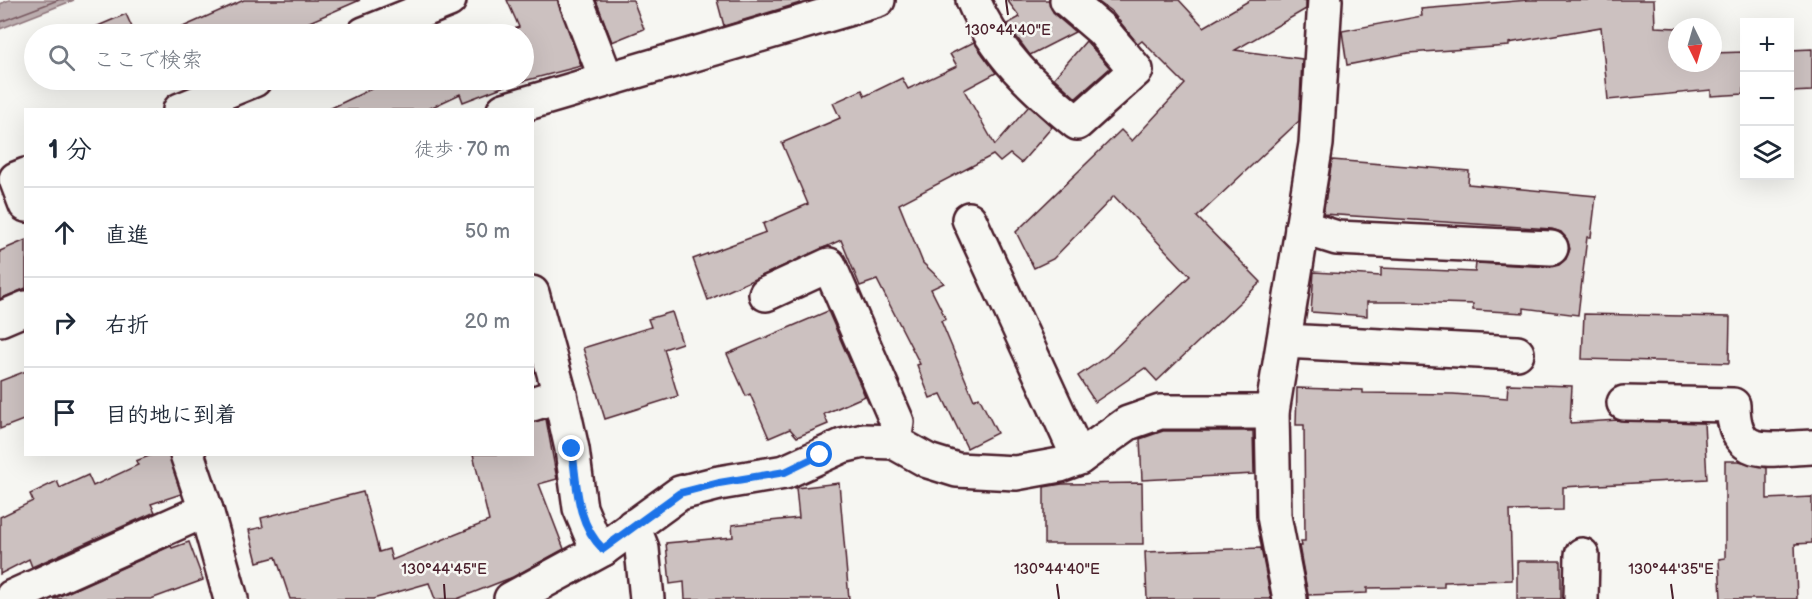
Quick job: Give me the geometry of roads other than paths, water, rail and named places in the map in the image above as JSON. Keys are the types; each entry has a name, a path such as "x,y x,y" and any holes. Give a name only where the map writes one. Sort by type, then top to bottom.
{"street":[{"path":"389,24 449,0"},
{"path":"576,0 601,65 602,80"},
{"path":"511,108 807,23 878,0"},
{"path":"973,0 989,32 1017,70 1077,123 1137,70 1102,30 1067,0"},
{"path":"1290,599 1274,516 1272,412 1316,144 1325,0"},
{"path":"185,108 229,90"},
{"path":"969,219 1079,458"},
{"path":"1302,227 1337,238 1551,248"},
{"path":"766,294 829,265 897,422 894,442"},
{"path":"534,308 546,399 572,449 580,508 593,539 603,549"},
{"path":"0,319 24,309"},
{"path":"1284,341 1517,353"},
{"path":"1624,403 1733,405 1733,422 1738,437 1746,444 1760,448 1812,447"},
{"path":"511,599 603,549 670,498 690,489 785,472 842,446 864,441 894,442 928,462 957,470 1016,473 1060,465 1079,458 1128,423 1160,412 1272,412"},
{"path":"188,456 206,510 223,597"},
{"path":"12,597 206,510"},
{"path":"633,526 642,549 647,599"},
{"path":"1581,599 1582,555"}],"water":[{"path":"9,0 74,0 0,29 0,4"}]}
